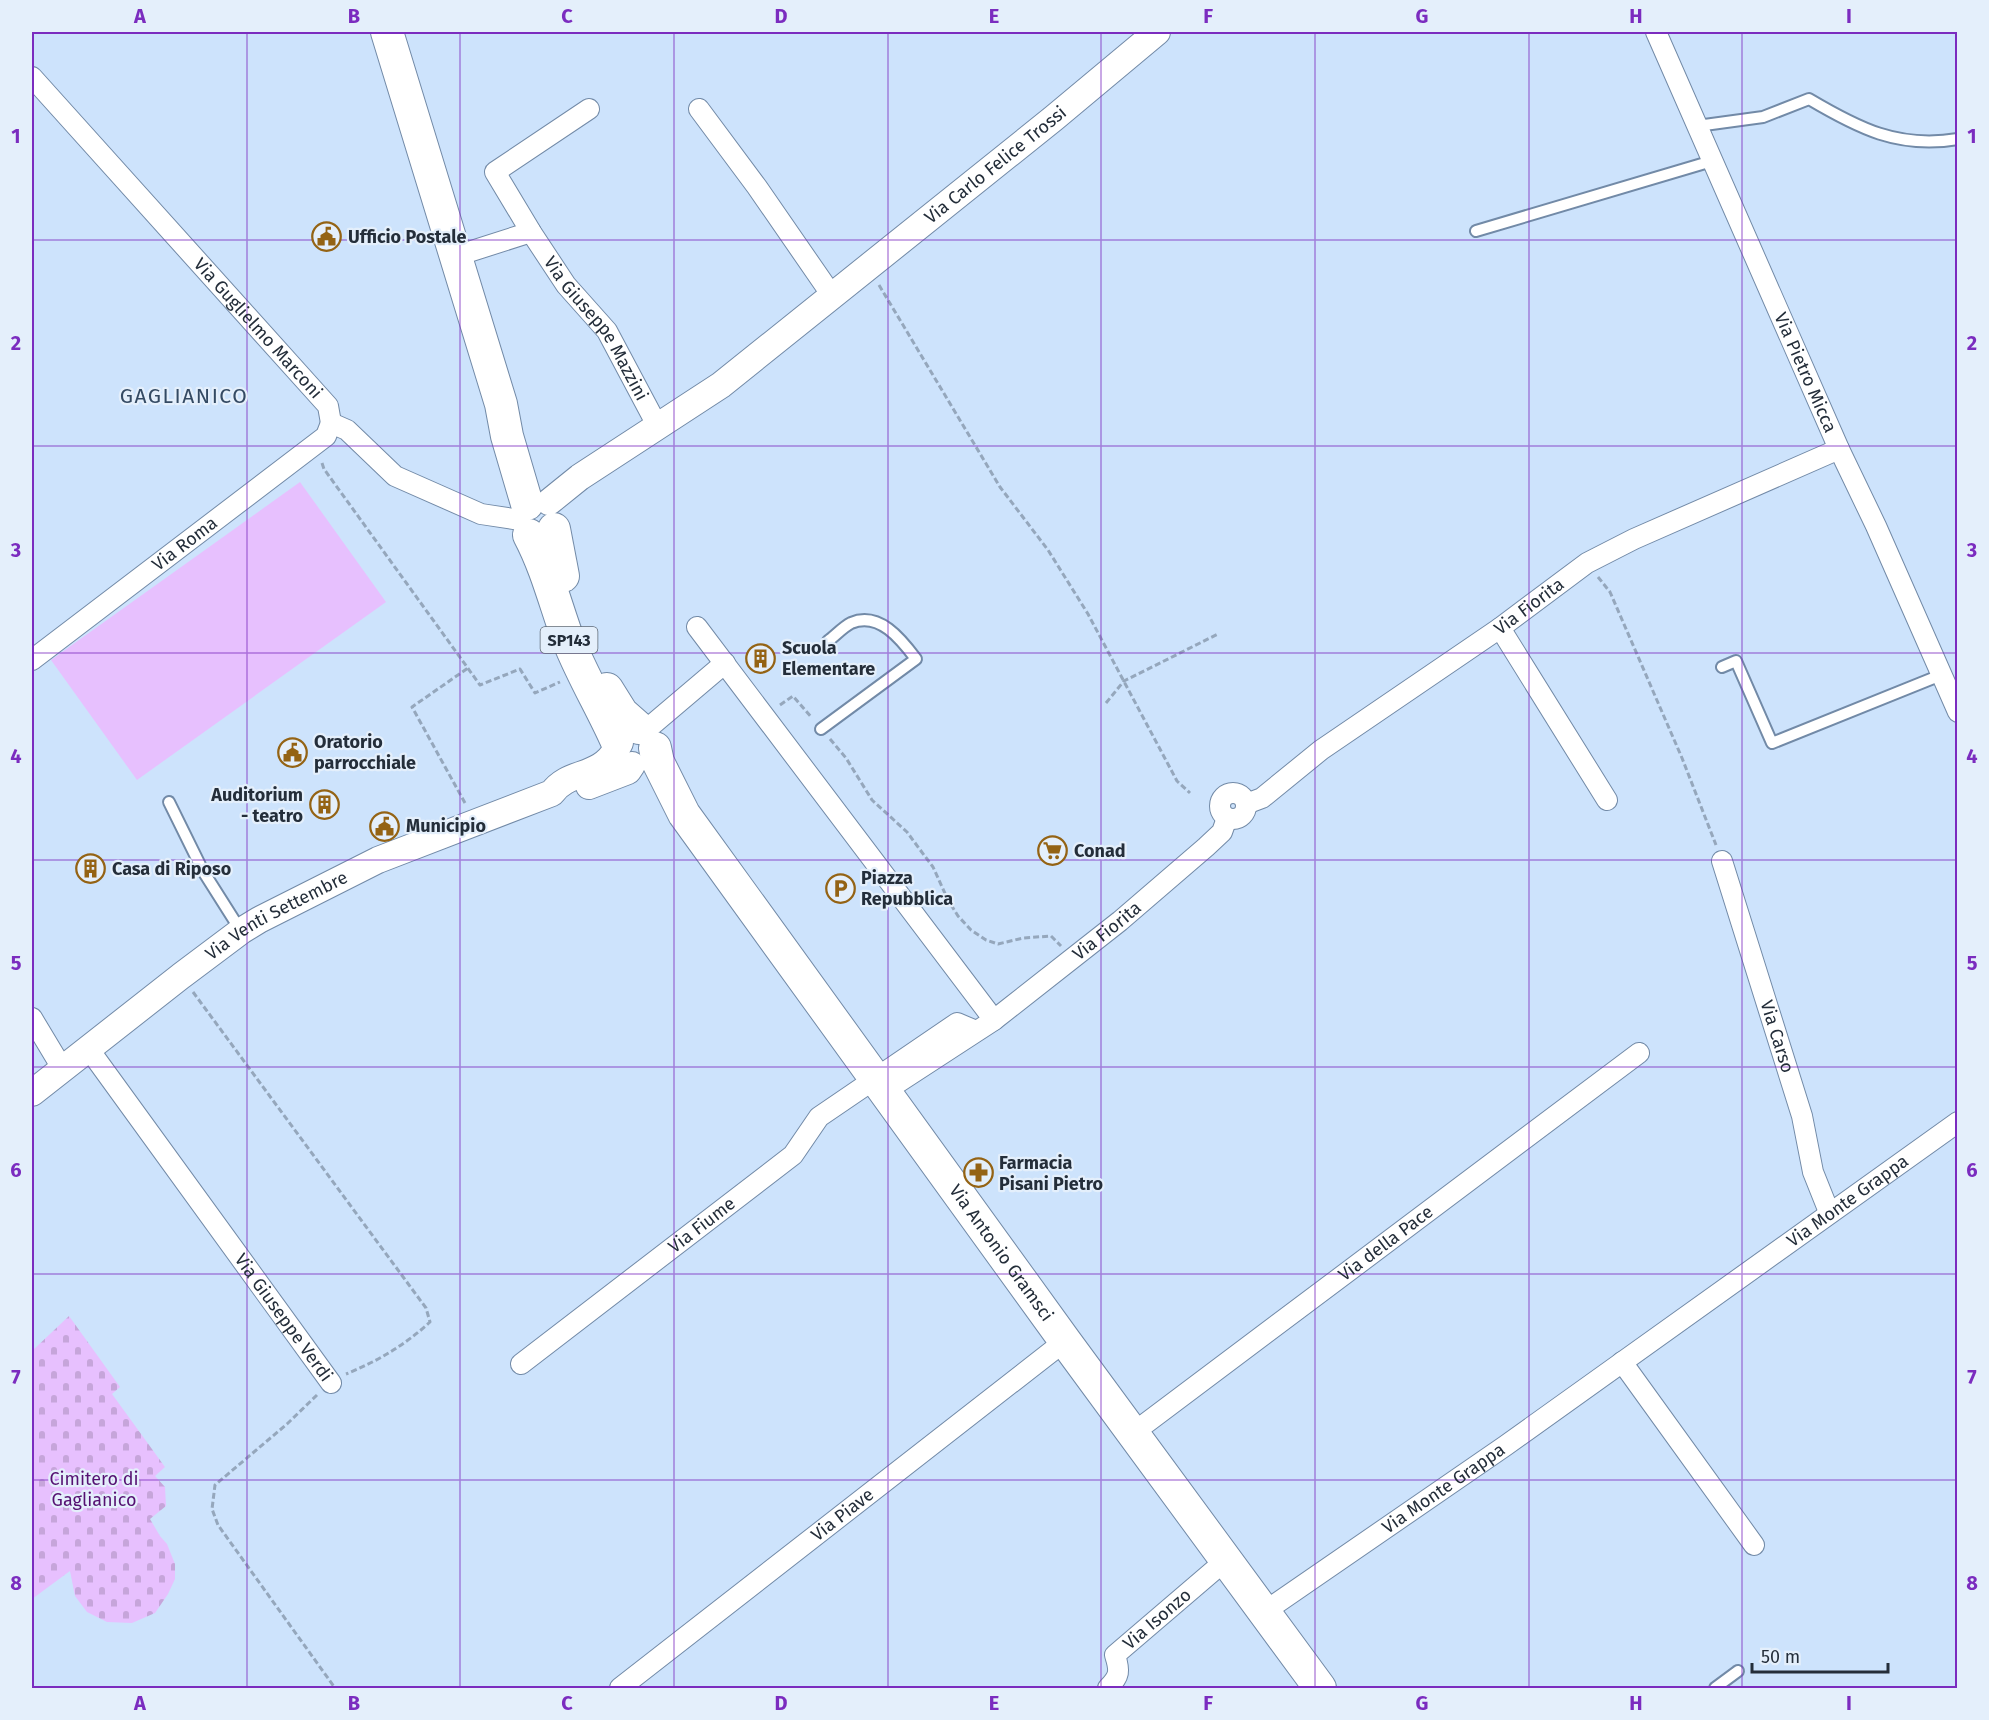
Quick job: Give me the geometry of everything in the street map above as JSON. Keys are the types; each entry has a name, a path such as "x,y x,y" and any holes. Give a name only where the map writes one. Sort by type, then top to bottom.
{"main road":[{"name":"SP143","path":"387,32 501,404 517,434 537,515"},
{"name":"Via Antonio Gramsci","path":"537,515 546,570 569,641 582,672 602,708 634,747 658,762 684,814 1320,1689"},
{"name":"Via Antonio Gramsci","path":"537,515 560,566 571,603 596,669 622,713 634,747"}],"street":[{"name":"Via Carlo Felice Trossi","path":"537,515 580,477 721,385 833,297 1157,32"},
{"name":"Via Pietro Micca","path":"1656,32 1839,449 1876,526 1958,712"},
{"name":"Via Guglielmo Marconi","path":"35,87 328,406 331,423"},
{"name":"Via Giuseppe Mazzini","path":"589,109 495,172 566,285 607,331 657,427"},
{"path":"699,109 758,187 833,297"},
{"path":"456,256 531,232"},
{"path":"331,423 347,430 395,476 481,514 537,515"},
{"name":"Via Roma","path":"32,660 317,444 326,436 331,423"},
{"name":"Via Fiorita","path":"880,1084 994,1020 1120,921 1222,832 1227,818 1220,810 1221,800 1228,793 1236,793 1244,798 1246,804 1262,798 1321,750 1500,628 1587,563 1634,538 1839,449"},
{"path":"697,627 994,1020"},
{"path":"1500,628 1607,800"},
{"path":"634,747 725,663"},
{"name":"Via Venti Settembre","path":"32,1093 181,976 259,920 378,861 552,793 563,796 628,771 634,747"},
{"name":"Via Carso","path":"1722,861 1802,1116 1813,1172 1829,1212"},
{"path":"32,1018 62,1068"},
{"name":"Via Giuseppe Verdi","path":"88,1048 331,1383"},
{"name":"Via della Pace","path":"1133,1433 1640,1053"},
{"name":"Via Fiume","path":"521,1364 792,1155 819,1117 880,1084"},
{"name":"Via Monte Grappa","path":"1264,1612 1495,1453 1829,1212 1958,1122"},
{"name":"Via Piave","path":"620,1689 1065,1341"},
{"path":"1622,1362 1754,1545"},
{"name":"Via Isonzo","path":"1108,1689 1115,1681 1119,1670 1115,1655 1226,1560"}],"lane":[{"path":"1696,126 1763,117 1809,99 1845,120 1891,138 1940,142 1958,139"},
{"path":"1476,231 1712,161"},
{"path":"821,729 916,659 903,641 889,628 871,620 851,623 828,641"},
{"path":"1722,667 1736,661 1772,743 1941,675"},
{"path":"169,802 204,871 241,931"},
{"path":"1715,1689 1738,1671"}],"path":[{"path":"868,268 1000,487 1048,550 1083,606 1177,781 1190,793"},
{"path":"317,444 324,470 480,685 520,669 535,693 582,672"},
{"path":"1587,563 1610,592 1682,758 1722,861"},
{"path":"1106,703 1124,681 1218,634"},
{"path":"468,668 412,707 476,822"},
{"path":"766,718 793,696 846,758 872,800 907,832 933,867 958,916 971,930 986,940 998,944 1023,938 1051,936 1074,958"},
{"path":"181,976 426,1308 430,1322 404,1345 331,1383"},
{"name":"Via Giuseppe Verdi","path":"331,1383 215,1485 212,1509 218,1525 335,1689"}],"green space":[{"path":"300,482 386,602 137,780 51,660"},
{"name":"Cimitero di Gaglianico","path":"69,1316 120,1387 112,1394 165,1467 155,1476 165,1487 166,1506 150,1519 167,1544 175,1564 175,1579 155,1613 132,1623 107,1622 87,1612 75,1596 70,1571 32,1599 32,1351"}],"place":[{"name":"Ufficio Postale","path":"327,237"},
{"name":"Scuola Elementare","path":"761,658"},
{"name":"Oratorio parrocchiale","path":"293,752"},
{"name":"Auditorium - teatro","path":"324,805"},
{"name":"Municipio","path":"385,826"},
{"name":"Conad","path":"1053,851"},
{"name":"Casa di Riposo","path":"91,869"},
{"name":"Piazza Repubblica","path":"840,888"},
{"name":"Farmacia Pisani Pietro","path":"978,1173"}],"district":[{"name":"GAGLIANICO","path":"184,396"}]}
